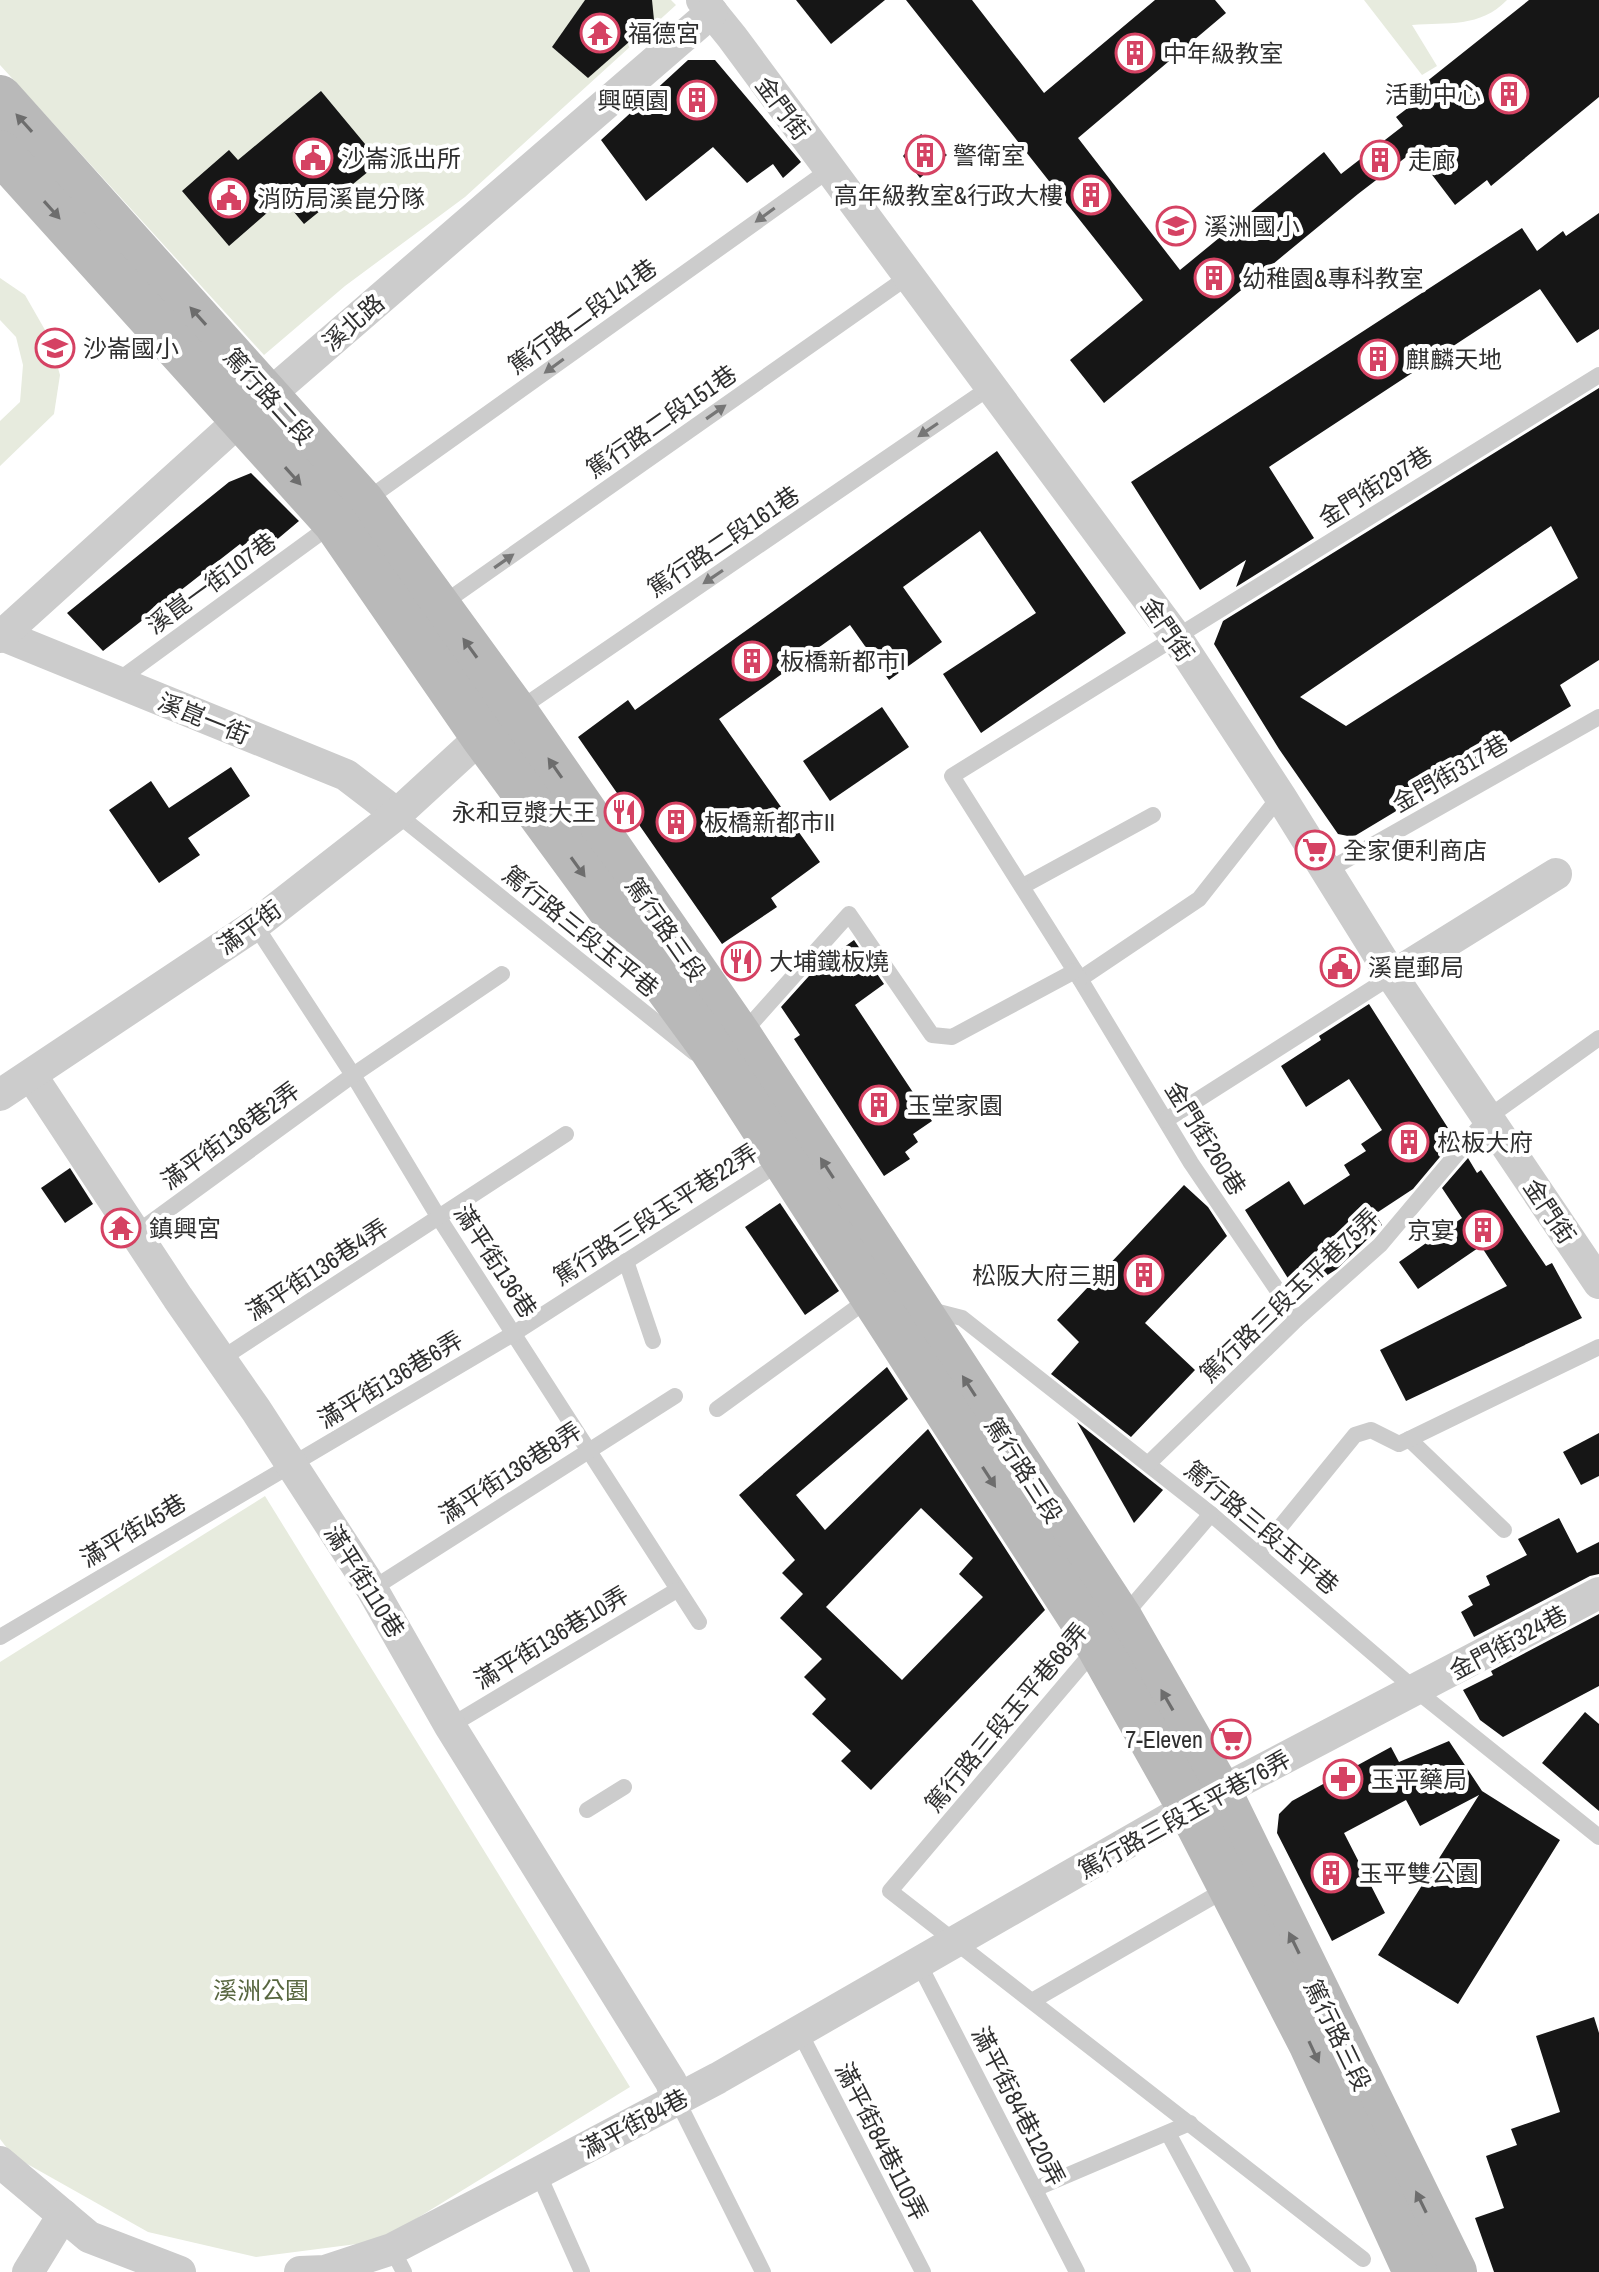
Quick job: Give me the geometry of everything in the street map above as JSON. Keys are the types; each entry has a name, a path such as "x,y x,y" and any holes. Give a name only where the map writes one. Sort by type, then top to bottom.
{"street":[{"name":"金門街","path":"713,4 829,170 1176,637 1392,976 1599,1283"},
{"name":"溪北路","path":"1,636 255,407 713,4"},
{"name":"篤行路二段","path":"0,97 255,407 349,512 440,606 499,724"},
{"name":"篤行路二段","path":"0,152 255,407"},
{"name":"篤行路二段","path":"349,512 499,724"},
{"name":"溪崑一街","path":"1,636 346,775 397,814"},
{"name":"滿平街","path":"0,1095 255,925 397,814 499,724"},
{"name":"篤行路三段","path":"499,724 740,1036 918,1307 1110,1632 1204,1800 1455,2272"},
{"name":"篤行路三段","path":"499,724 872,1296 1110,1632"},
{"path":"1392,976 1556,874"},
{"name":"滿平街110巷","path":"31,1075 372,1589 450,1726 671,2082 677,2100"},
{"name":"金門街324巷","path":"1417,1691 1599,1593"},
{"name":"篤行路三段玉平巷76弄","path":"954,1940 1204,1800 1417,1691"},
{"name":"篤行路三段","path":"1204,1800 1229,1887 1311,2045 1415,2272"},
{"name":"滿平街84巷","path":"300,2272 398,2260 538,2173 677,2100 954,1940"},
{"path":"0,2162 89,2237 180,2272"},
{"path":"28,2272 63,2215"}],"lane":[{"name":"篤行路二段141巷","path":"349,512 829,170"},
{"name":"篤行路二段151巷","path":"440,606 909,276"},
{"name":"金門街297巷","path":"1176,637 1599,375"},
{"name":"篤行路二段161巷","path":"499,724 992,386"},
{"name":"溪崑一街107巷","path":"116,682 349,512"},
{"name":"金門街260巷","path":"1176,637 952,776 1078,975 1191,1163 1297,1319"},
{"name":"金門街317巷","path":"1325,872 1599,717"},
{"path":"740,1036 849,914 932,1035 952,1037 1078,975 1199,899 1280,796"},
{"name":"篤行路三段玉平巷","path":"397,814 735,1085"},
{"path":"1023,886 1153,815"},
{"name":"滿平街136巷","path":"255,925 699,1622"},
{"name":"滿平街136巷2弄","path":"135,1234 353,1075 502,974"},
{"path":"1166,1120 1392,976"},
{"name":"篤行路三段玉平巷75弄","path":"1148,1464 1297,1319 1380,1245 1487,1118 1599,1038"},
{"name":"滿平街136巷4弄","path":"221,1359 566,1134"},
{"name":"篤行路三段玉平巷22弄","path":"513,1334 782,1161"},
{"path":"626,1261 653,1341"},
{"path":"717,1409 872,1296"},
{"name":"篤行路三段玉平巷","path":"872,1296 962,1318 1259,1553 1417,1691 1599,1837"},
{"name":"滿平街136巷6弄","path":"291,1465 513,1334"},
{"path":"1404,1441 1599,1347"},
{"name":"滿平街136巷8弄","path":"372,1589 675,1396"},
{"path":"1259,1553 1355,1435 1371,1430 1404,1441 1504,1530"},
{"name":"滿平街45巷","path":"0,1637 291,1465"},
{"name":"篤行路三段玉平巷68弄","path":"954,1940 890,1891 1211,1514"},
{"name":"滿平街136巷10弄","path":"450,1726 677,1590"},
{"path":"587,1810 624,1787"},
{"path":"1032,2001 1229,1887"},
{"path":"954,1940 1363,2259"},
{"name":"滿平街84巷120弄","path":"918,1962 1077,2272"},
{"name":"滿平街84巷110弄","path":"799,2031 923,2272"},
{"path":"677,2100 763,2272"},
{"path":"1035,2189 1190,2123"},
{"path":"1168,2133 1243,2272"},
{"path":"538,2173 582,2272"},
{"path":"37,2272 63,2215"}],"green space":[{"path":"0,0 671,0 676,5 465,197 345,286 264,355 0,65"},
{"path":"1364,0 1507,0 1497,9 1475,19 1412,25 1437,66 1422,75"},
{"path":"0,278 25,295 49,337 60,375 54,414 0,466 0,421 20,402 23,365 16,337 0,320"},
{"name":"溪洲公園","path":"265,1496 630,2087 380,2241 256,2257 148,2232 13,2156 0,2139 0,1662"}],"building":[{"name":"福德宮","path":"585,0 652,0 654,20 588,78 552,47"},
{"path":"796,0 885,0 831,44"},
{"path":"906,0 972,0 1044,93 1155,0 1215,0 1226,13 1078,138 1180,270 1324,152 1341,174 1403,126 1396,117 1422,97 1416,90 1529,0 1599,0 1599,97 1491,186 1487,180 1455,205 1414,151 1104,403 1070,360 1143,300"},
{"name":"興頤園","path":"688,60 715,60 801,162 783,178 773,164 747,183 713,147 646,201 601,140"},
{"name":"沙崙派出所","path":"321,91 380,162 304,224 283,199 229,246 182,191 229,150 238,160"},
{"name":"警衛室","path":"921,134 947,155 920,178 903,156"},
{"path":"1599,213 1599,329 1577,343 1540,289 1269,467 1314,538 1236,587 1246,560 1200,590 1131,482 1522,228 1537,251 1563,231 1566,236"},
{"path":"1599,388 1599,660 1560,685 1571,706 1353,837 1338,834 1279,749 1214,644 1223,621","holes":["1551,526 1578,578 1346,726 1300,697"]},
{"path":"997,451 1126,633 981,733 943,674 1036,613 980,531 903,587 942,642 889,680 850,625 719,719 820,862 771,898 777,907 722,944 578,737 628,700 635,710"},
{"path":"251,473 299,521 255,558 240,544 103,651 67,613 229,482"},
{"name":"板橋新都市I","path":"882,707 909,747 830,801 803,761"},
{"path":"231,767 250,796 188,838 200,855 159,883 109,810 151,781 169,808"},
{"path":"854,940 884,984 855,1005 932,1121 913,1134 918,1142 905,1152 910,1159 884,1176 794,1039 800,1035 781,1007 818,966"},
{"name":"松板大府","path":"1369,1004 1455,1139 1413,1189 1375,1214 1382,1225 1337,1269 1318,1281 1310,1267 1289,1280 1245,1210 1289,1181 1304,1205 1350,1175 1344,1165 1366,1151 1361,1144 1382,1130 1349,1079 1306,1107 1281,1066 1321,1040 1319,1036"},
{"path":"1468,1158 1477,1173 1481,1170 1546,1266 1552,1263 1582,1318 1406,1401 1380,1350 1507,1286 1481,1246 1418,1289 1399,1262 1462,1218 1442,1188"},
{"path":"70,1168 93,1204 65,1223 41,1188"},
{"name":"松阪大府三期","path":"1184,1185 1208,1207 1227,1236 1145,1323 1195,1370 1131,1437 1051,1374 1079,1342 1057,1320"},
{"path":"780,1203 839,1291 805,1315 745,1227"},
{"path":"887,1367 908,1399 796,1495 825,1530 928,1429 1045,1610 871,1790 841,1761 851,1751 812,1714 826,1699 804,1677 822,1659 780,1618 803,1594 782,1573 795,1560 739,1495","holes":["921,1508 973,1558 959,1574 983,1597 902,1680 826,1607"]},
{"path":"1077,1422 1163,1490 1134,1523"},
{"path":"1599,1433 1599,1476 1581,1485 1563,1452"},
{"path":"1559,1518 1577,1553 1599,1542 1599,1574 1474,1637 1461,1612 1473,1605 1468,1596 1490,1585 1486,1576 1527,1555 1518,1539"},
{"path":"1599,1614 1599,1686 1503,1737 1480,1720 1463,1690 1493,1675 1491,1671"},
{"path":"1585,1712 1599,1724 1599,1811 1542,1763"},
{"path":"1449,1741 1482,1791 1560,1840 1458,2004 1378,1955 1479,1795 1420,1826 1406,1800 1344,1833 1385,1913 1332,1941 1277,1833 1279,1814 1292,1801 1391,1747 1399,1762"},
{"path":"1594,2017 1599,2033 1599,2272 1494,2272 1475,2218 1504,2208 1486,2156 1517,2145 1511,2129 1560,2112 1536,2036"}],"place":[{"name":"福德宮","path":"600,33"},
{"name":"中年級教室","path":"1135,53"},
{"name":"活動中心","path":"1509,94"},
{"name":"興頤園","path":"697,100"},
{"name":"警衛室","path":"925,155"},
{"name":"沙崙派出所","path":"313,158"},
{"name":"走廊","path":"1380,160"},
{"name":"高年級教室&行政大樓","path":"1091,195"},
{"name":"消防局溪崑分隊","path":"229,198"},
{"name":"溪洲國小","path":"1176,226"},
{"name":"幼稚園&專科教室","path":"1214,278"},
{"name":"沙崙國小","path":"55,348"},
{"name":"麒麟天地","path":"1378,359"},
{"name":"板橋新都市I","path":"752,661"},
{"name":"永和豆漿大王","path":"624,812"},
{"name":"板橋新都市II","path":"676,822"},
{"name":"全家便利商店","path":"1315,850"},
{"name":"大埔鐵板燒","path":"741,961"},
{"name":"溪崑郵局","path":"1340,967"},
{"name":"玉堂家園","path":"879,1105"},
{"name":"松板大府","path":"1409,1142"},
{"name":"鎮興宮","path":"121,1228"},
{"name":"京宴","path":"1483,1230"},
{"name":"松阪大府三期","path":"1144,1275"},
{"name":"7-Eleven","path":"1231,1739"},
{"name":"玉平藥局","path":"1343,1779"},
{"name":"玉平雙公園","path":"1331,1873"}]}
